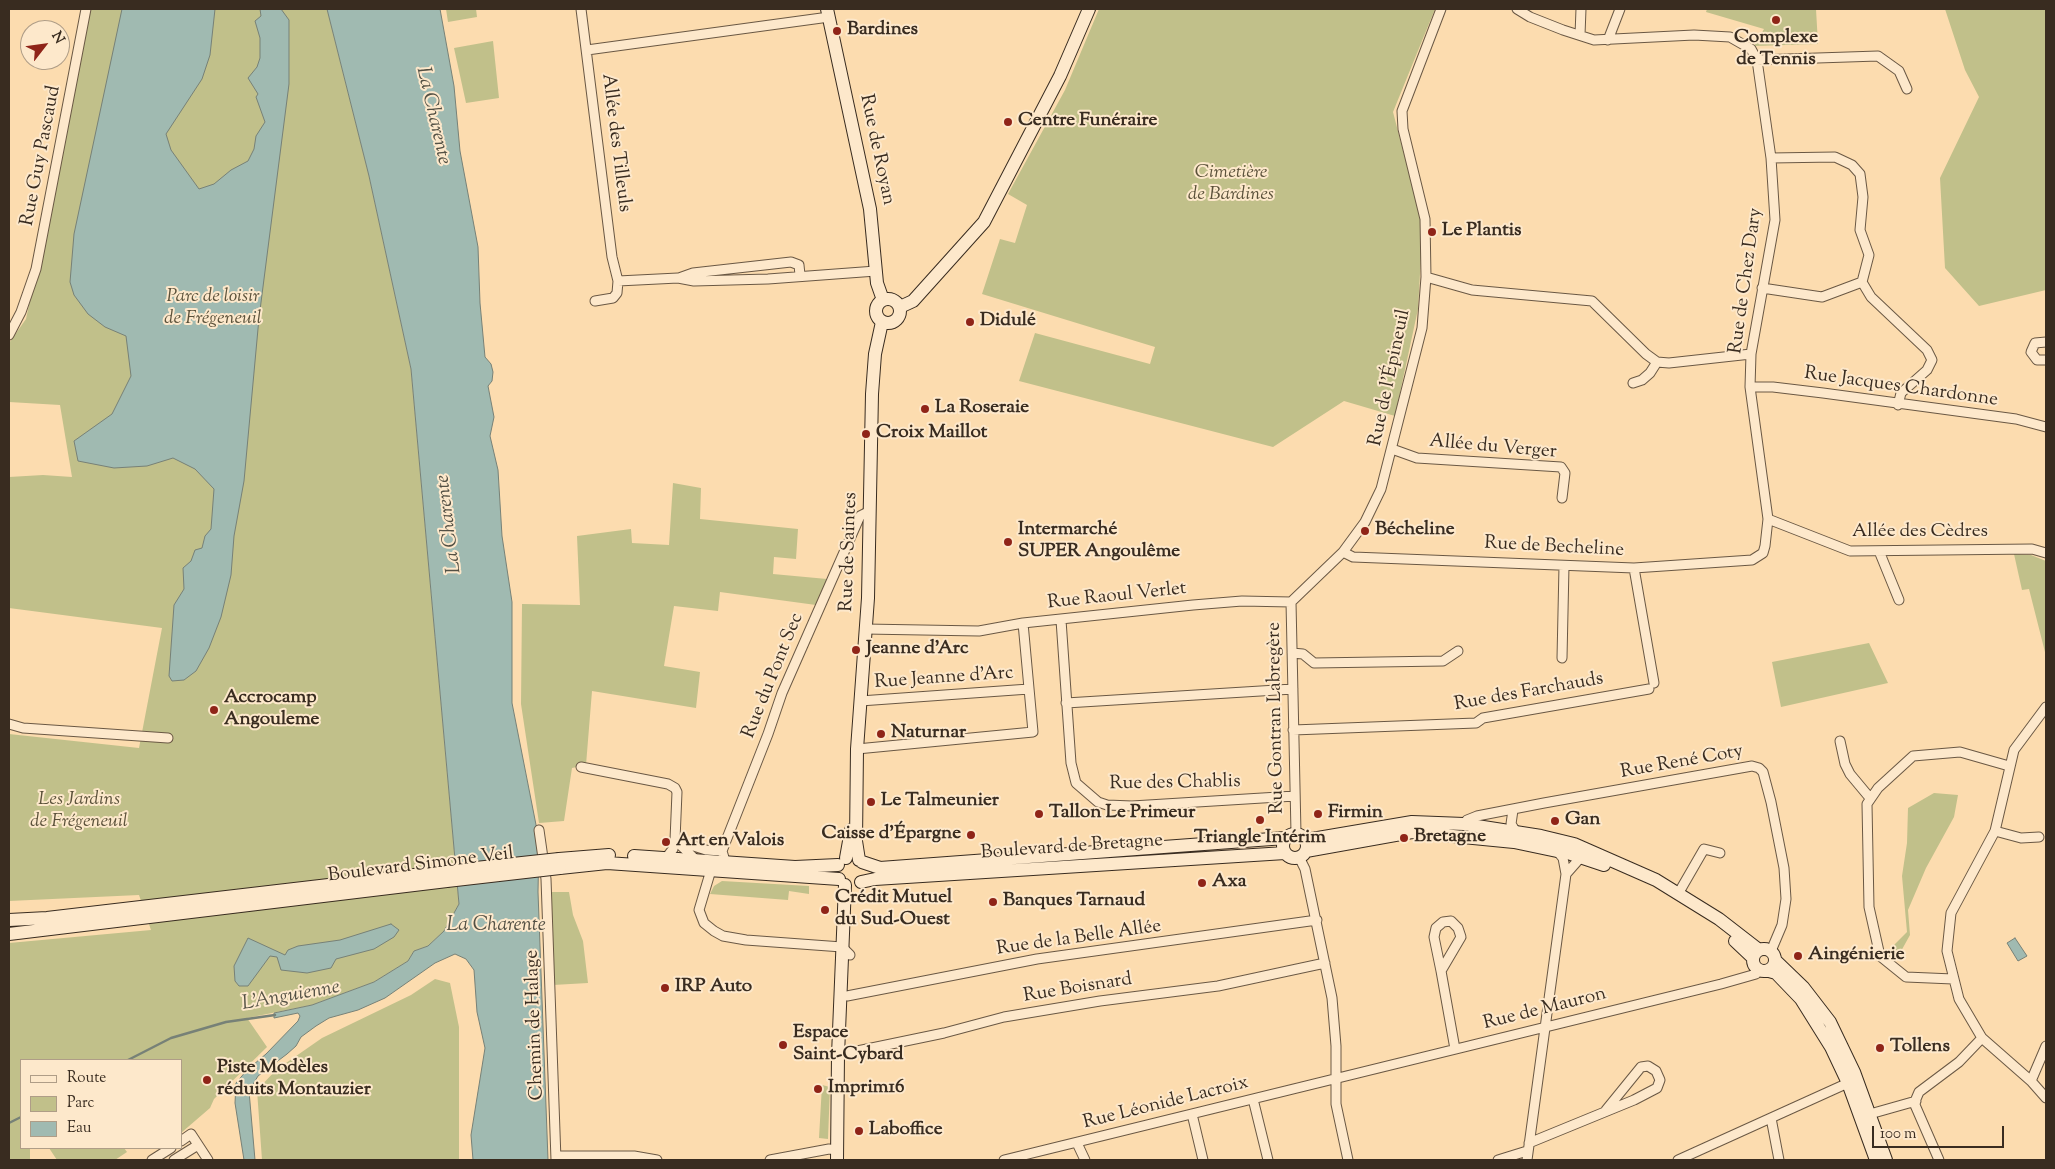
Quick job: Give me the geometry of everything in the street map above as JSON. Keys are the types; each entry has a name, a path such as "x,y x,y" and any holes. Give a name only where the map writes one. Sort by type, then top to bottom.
{"main road":[{"path":"900,307 913,301 951,261 984,222 1060,76 1089,9"},
{"name":"Rue de Royan","path":"828,13 870,209 876,271 884,300"},
{"path":"892,299 900,307 900,314 896,321 890,324 882,322 876,312 878,305 884,300 892,299"},
{"name":"Rue de Saintes","path":"856,785 842,861 836,872 850,883 865,874 856,841 857,749 865,629 873,386 875,354 882,322"},
{"path":"1304,850 1302,835 1290,836 1283,846 1285,853 1292,857 1304,850 1412,822 1464,824 1574,844 1656,880 1719,919 1764,960 1814,1018 1848,1083 1876,1160"},
{"path":"1304,850 1412,832 1495,838 1581,857 1634,878 1686,906 1721,928 1803,987 1830,1022 1870,1114 1886,1160"},
{"name":"Boulevard de Bretagne","path":"842,861 861,861 880,868 1290,836"},
{"name":"Boulevard de Bretagne","path":"850,883 875,879 1285,853"},
{"name":"Boulevard Simone Veil","path":"9,920 47,918 448,876 559,863 607,855 695,859 723,856 794,867 842,861"},
{"name":"Boulevard Simone Veil","path":"559,863 607,863 711,870 850,883"},
{"name":"Boulevard Simone Veil","path":"9,934 448,876"},
{"path":"837,1155 840,1055 850,883"},
{"path":"840,1055 847,996 846,952"}],"street":[{"name":"Rue Guy Pascaud","path":"9,334 24,304 36,269 86,9"},
{"name":"Allée des Tilleuls","path":"581,9 612,257 618,282"},
{"name":"Rue de l'Épineuil","path":"1343,552 1373,509 1381,489 1422,328 1426,277 1426,219 1403,129 1402,111 1441,9"},
{"path":"1517,9 1538,20 1594,40 1719,35 1740,42 1751,49 1757,60 1878,56 1899,71 1907,88"},
{"path":"1580,35 1581,9"},
{"path":"1608,40 1620,9"},
{"path":"587,50 828,13"},
{"name":"Rue de Chez Dary","path":"1757,60 1771,158 1775,220 1751,354 1750,387 1768,519 1763,553"},
{"path":"1771,158 1835,157 1852,165 1860,174 1863,197 1860,230 1869,255 1862,282 1871,297 1927,350 1932,360 1928,370 1900,394 1898,405"},
{"path":"678,278 693,273 791,262 799,265 800,275"},
{"path":"595,301 612,298 617,293 618,282 678,278 694,281 793,278 800,275 876,271"},
{"path":"1426,277 1472,290 1588,300 1596,304 1646,354 1657,362 1669,363 1751,354"},
{"path":"1762,288 1822,297 1862,282"},
{"path":"2046,342 2035,343 2032,352 2037,360 2046,360"},
{"path":"1632,382 1646,376 1657,362"},
{"name":"Rue Jacques Chardonne","path":"1750,387 1773,387 1898,405 2016,419 2046,427"},
{"name":"Allée du Verger","path":"1392,449 1417,458 1561,467 1565,473 1562,498"},
{"name":"Rue du Pont Sec","path":"723,856 782,693 860,516 870,511"},
{"name":"Allée des Cèdres","path":"1768,519 1844,549 1879,551 2032,549 2046,553"},
{"path":"1879,551 1899,600"},
{"path":"1291,602 1343,552"},
{"name":"Rue de Becheline","path":"1343,552 1353,557 1634,568 1752,560 1763,553"},
{"path":"1562,658 1564,566"},
{"name":"Rue des Farchauds","path":"1293,730 1476,723 1483,718 1652,686 1634,568"},
{"name":"Rue Raoul Verlet","path":"865,629 979,630 1193,605 1242,601 1291,602"},
{"name":"Rue Gontran Labregère","path":"1290,836 1296,796 1291,602"},
{"name":"Rue des Chablis","path":"1061,620 1071,763 1076,783 1098,802 1108,805 1132,806 1296,796"},
{"path":"857,749 1033,732 1023,624"},
{"path":"1292,653 1303,654 1314,663 1442,661 1458,651"},
{"name":"Rue Jeanne d'Arc","path":"860,701 1029,689"},
{"path":"1066,703 1293,689"},
{"path":"2046,707 2014,750 1996,831 1951,913 1947,951 1959,999 1982,1038 2031,1081 2046,1098"},
{"path":"9,724 23,728 168,738"},
{"path":"1840,741 1845,764 1850,774 1870,798"},
{"path":"1953,979 1906,977 1880,956 1869,907 1867,811 1870,798 1900,765 1918,754 1960,752 2009,766"},
{"name":"Rue René Coty","path":"1464,824 1467,820 1478,816 1752,766 1759,768 1763,772 1771,802 1784,876 1786,899 1782,925 1764,960"},
{"path":"581,767 668,784 675,788 677,792 675,840 673,849 666,858"},
{"path":"1513,810 1511,824 1516,832"},
{"name":"Chemin de Halage","path":"539,830 546,879 556,1158"},
{"path":"1996,831 2021,838 2040,837"},
{"path":"675,840 723,856"},
{"path":"675,840 695,859"},
{"path":"1678,894 1704,848 1720,854"},
{"path":"1304,850 1306,869 1332,998 1337,1078 1334,1087 1348,1160"},
{"path":"1528,1151 1566,874 1563,858 1557,851"},
{"path":"1566,874 1581,857"},
{"path":"711,870 699,910 704,923 714,931 734,938 846,952"},
{"name":"Rue de la Belle Allée","path":"847,996 1038,959 1317,920"},
{"path":"1441,971 1461,937 1458,928 1451,921 1443,922 1436,928 1434,937 1456,1049"},
{"name":"Rue de Mauron","path":"1337,1078 1728,982 1756,974 1764,960"},
{"name":"Rue Boisnard","path":"840,1055 1004,1017 1100,1001 1218,986 1325,962"},
{"path":"1939,1160 1916,1101 1918,1092 1959,1062 1982,1038"},
{"path":"2031,1081 2046,1046"},
{"path":"1498,1160 1528,1151 1606,1110 1634,1100 1657,1088 1660,1080 1656,1071 1648,1066 1641,1068 1606,1110"},
{"name":"Rue Léonide Lacroix","path":"1004,1160 1337,1078"},
{"path":"1682,1159 1848,1083"},
{"path":"1253,1099 1268,1160"},
{"path":"1870,1114 1916,1101"},
{"path":"1192,1114 1203,1160"},
{"path":"1771,1118 1779,1160"},
{"path":"182,1140 191,1134 208,1160"},
{"path":"1076,1143 1085,1160"},
{"path":"174,1160 198,1145"},
{"path":"152,1160 168,1149"},
{"path":"770,1160 829,1149 837,1155"},
{"path":"556,1158 634,1156 657,1160"}],"green space":[{"name":"Parc de loisir de Frégeneuil","path":"91,9 327,9 369,176 411,369 459,904 444,931 428,946 414,951 408,961 374,982 312,1005 247,1018 267,1047 214,1099 210,1108 182,1132 182,1059 20,1059 20,1149 30,1149 30,1160 9,1160 9,943 151,930 139,895 9,901 9,734 139,748 162,628 9,608 9,477 43,475 72,477 60,405 9,402 9,343 26,319"},
{"path":"446,9 476,9 477,17 448,22"},
{"name":"Cimetière de Bardines","path":"1099,9 1435,9 1393,112 1420,216 1421,256 1418,309 1395,416 1344,401 1273,447 1019,381 1035,333 1150,364 1155,347 982,294 1000,239 1015,243 1027,205 1008,194 1065,90"},
{"name":"Complexe de Tennis","path":"1707,9 1816,9 1818,44 1754,46 1764,29 1706,12"},
{"path":"1945,9 2046,9 2046,290 1979,306 1945,268 1940,178 1979,97 1965,70"},
{"path":"493,41 499,98 466,103 454,48"},
{"path":"673,483 701,488 700,519 798,529 796,559 774,557 773,574 827,579 816,605 720,592 718,611 674,606 664,666 700,672 696,708 592,691 586,765 572,768 564,821 539,823 521,704 522,604 580,605 577,536 631,529 632,543 669,545"},
{"path":"2014,554 2031,555 2046,561 2046,656 2029,589 2022,590"},
{"path":"1869,643 1888,683 1781,707 1772,662"},
{"path":"1934,793 1958,795 1954,817 1926,868 1908,910 1910,935 1895,962 1886,953 1907,932 1902,876 1907,843 1908,808"},
{"path":"722,881 809,886 809,894 789,891 788,900 710,894 714,886"},
{"path":"549,892 569,892 573,915 583,941 588,983 553,985"},
{"path":"435,979 450,983 459,1027 459,1160 262,1160 257,1090 276,1070 322,1038 411,995"},
{"path":"822,1085 830,1087 828,1139 819,1138"},
{"path":"50,1149 125,1149 127,1152 115,1160 57,1160"}],"water":[{"path":"122,9 215,9 210,55 202,79 166,134 171,150 199,189 214,184 231,170 248,161 254,149 256,136 265,122 256,97 258,94 248,78 257,67 260,58 260,38 255,21 261,16 260,9 281,9 289,20 289,84 259,318 244,481 234,536 231,575 221,617 209,648 196,671 184,680 172,681 169,676 174,605 184,589 183,568 191,561 195,550 202,548 205,536 211,529 214,489 195,469 173,458 147,466 114,468 78,461 74,441 112,414 131,376 126,336 105,327 88,314 74,295 70,282 74,234"},
{"name":"La Charente","path":"327,9 440,9 454,86 460,151 478,247 480,303 485,357 491,364 493,372 492,381 488,386 494,417 490,436 498,470 502,536 512,602 512,703 539,840 538,892 548,1160 473,1160 471,1135 485,1048 477,1012 474,970 466,959 455,954 435,963 385,998 358,1010 329,1018 316,1026 301,1037 296,1046 287,1054 258,1076 249,1091 255,1160 244,1160 235,1103 236,1083 298,1021 300,1016 298,1013 274,1018 274,1013 312,1005 374,982 408,961 414,951 428,946 444,931 459,904 411,369 369,176"},
{"path":"391,924 399,930 394,937 374,949 336,959 331,968 307,973 281,970 277,957 270,956 248,986 239,986 235,981 234,966 248,938 285,955 288,950 298,946 340,940"},
{"path":"2015,938 2027,956 2018,961 2007,943"}],"waterway":[{"name":"L'Anguienne","path":"130,1059 171,1038 226,1022 275,1015"},
{"name":"L'Anguienne","path":"9,1123 20,1118"}],"place":[{"name":"Complexe de Tennis","path":"1776,20"},
{"name":"Bardines","path":"837,31"},
{"name":"Centre Funéraire","path":"1008,122"},
{"name":"Le Plantis","path":"1432,232"},
{"name":"Didulé","path":"970,322"},
{"name":"La Roseraie","path":"925,409"},
{"name":"Croix Maillot","path":"866,434"},
{"name":"Bécheline","path":"1365,531"},
{"name":"Intermarché SUPER Angoulême","path":"1008,542"},
{"name":"Jeanne d'Arc","path":"856,650"},
{"name":"Accrocamp Angouleme","path":"214,710"},
{"name":"Naturnar","path":"881,734"},
{"name":"Le Talmeunier","path":"871,802"},
{"name":"Tallon Le Primeur","path":"1039,814"},
{"name":"Firmin","path":"1318,814"},
{"name":"Triangle Intérim","path":"1260,820"},
{"name":"Gan","path":"1555,821"},
{"name":"Caisse d'Épargne","path":"971,835"},
{"name":"Bretagne","path":"1404,838"},
{"name":"Art en Valois","path":"666,842"},
{"name":"Axa","path":"1202,883"},
{"name":"Banques Tarnaud","path":"993,902"},
{"name":"Crédit Mutuel du Sud-Ouest","path":"825,910"},
{"name":"Aingénierie","path":"1798,956"},
{"name":"IRP Auto","path":"665,988"},
{"name":"Espace Saint-Cybard","path":"783,1045"},
{"name":"Tollens","path":"1880,1048"},
{"name":"Piste Modèles réduits Montauzier","path":"207,1080"},
{"name":"Imprim16","path":"818,1089"},
{"name":"Laboffice","path":"859,1131"}],"park label":[{"name":"Les Jardins de Frégeneuil","path":"79,812"}]}
